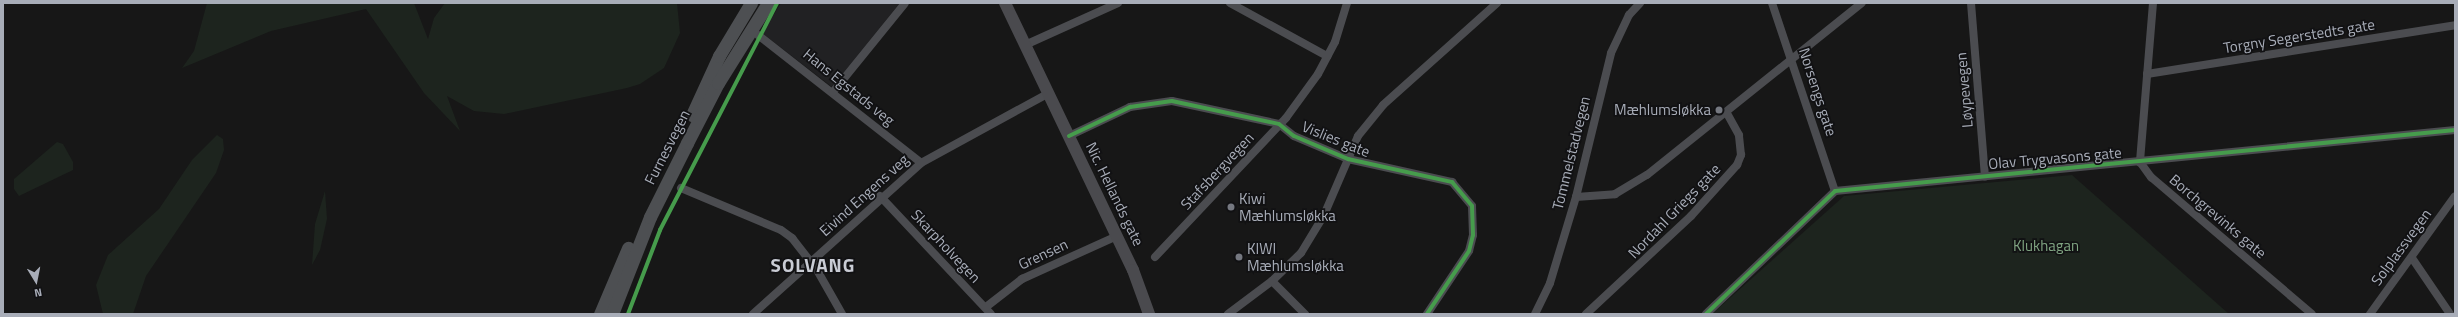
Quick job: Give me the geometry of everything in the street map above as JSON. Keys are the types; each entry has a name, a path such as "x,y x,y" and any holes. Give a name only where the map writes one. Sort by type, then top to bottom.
{"main road":[{"name":"Furnesvegen","path":"600,314 719,56 751,3"},
{"name":"Furnesvegen","path":"612,314 644,232 687,142 718,83 768,3"},
{"name":"Nic. Hellands gate","path":"1005,3 1118,236 1142,289 1149,314"}],"street":[{"path":"833,92 905,3"},
{"path":"1025,44 1118,3"},
{"path":"1230,3 1327,56"},
{"name":"Stafsbergvegen","path":"1155,257 1278,124 1308,89 1327,56 1348,3"},
{"path":"1228,314 1272,281 1314,234 1358,136 1383,105 1498,3"},
{"name":"Tommelstadvegen","path":"1535,314 1550,283 1576,197 1611,53 1629,15 1640,3"},
{"name":"Norsengs gate","path":"1772,3 1792,57 1835,190"},
{"path":"1576,197 1604,196 1629,187 1726,112 1792,57 1862,3"},
{"name":"Løypevegen","path":"1970,3 1985,176"},
{"path":"2140,162 2153,3"},
{"name":"Torgny Segerstedts gate","path":"2147,74 2455,25"},
{"name":"Hans Egstads veg","path":"758,35 833,92 921,163"},
{"name":"Eivind Engens veg","path":"753,314 810,263 880,196 921,163 1049,93"},
{"name":"Vislies gate","path":"1069,136 1130,107 1172,101 1278,124 1294,136 1348,159 1381,169 1444,178 1468,196 1474,220 1469,251 1427,314"},
{"name":"Nordahl Griegs gate","path":"1586,314 1691,216 1737,165 1741,155 1739,135 1726,112"},
{"name":"Olav Trygvasons gate","path":"1835,190 2140,162 2455,130"},
{"name":"Borchgrevinks gate","path":"2140,162 2151,177 2312,314"},
{"path":"681,188 781,230 792,238 810,263 842,314"},
{"path":"1706,314 1835,190"},
{"name":"Skarpholvegen","path":"880,196 991,314"},
{"name":"Solplassvegen","path":"2370,314 2412,258 2455,196"},
{"name":"Grensen","path":"986,307 1022,279 1118,236"},
{"path":"2412,258 2450,314"},
{"path":"1272,281 1305,314"}],"shaded area":[{"path":"781,3 900,3 832,87 762,33"}],"green space":[{"path":"207,3 414,3 428,39 434,18 445,3 677,3 680,33 664,68 640,84 627,88 504,114 474,111 447,96 460,131 424,93 366,9 271,31 182,68 194,51"},
{"path":"217,135 223,139 224,150 216,173 146,276 133,314 103,314 96,285 108,255 159,209 192,160"},
{"path":"57,142 63,144 73,162 73,170 19,196 14,189 14,179"},
{"name":"Klukhagan","path":"2072,175 2229,314 1712,314 1844,196"},
{"path":"325,191 327,219 320,250 312,265 315,224"}],"cycle path":[{"path":"628,314 660,230 777,3"},
{"path":"1069,136 1130,107 1172,101 1279,124 1294,136 1348,159 1452,182 1472,206 1473,235 1469,251 1427,314"},
{"path":"1706,314 1835,191 2455,130"}],"place":[{"name":"Mæhlumsløkka","path":"1719,110"},
{"name":"Kiwi Mæhlumsløkka","path":"1231,207"},
{"name":"KIWI Mæhlumsløkka","path":"1239,257"}],"district":[{"name":"SOLVANG","path":"813,265"}]}
